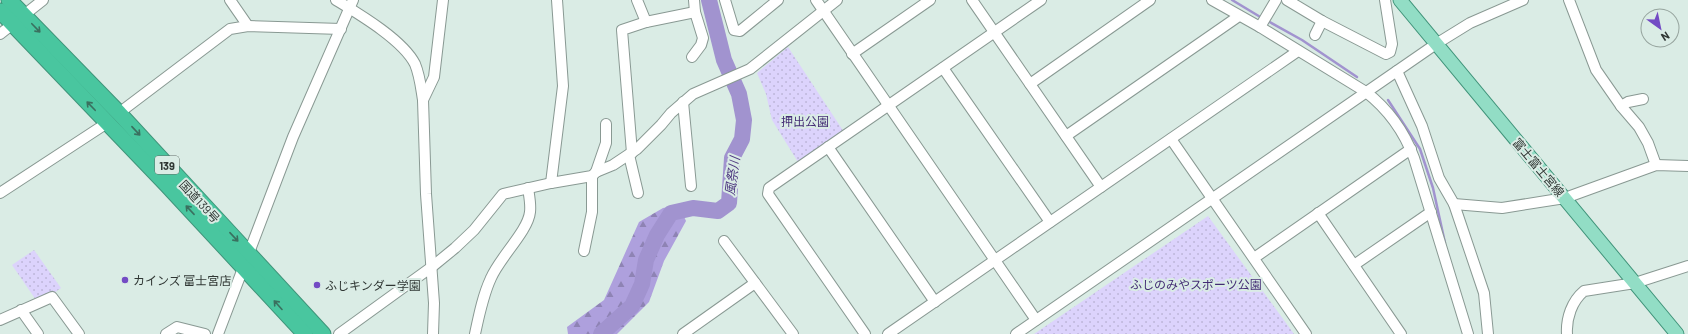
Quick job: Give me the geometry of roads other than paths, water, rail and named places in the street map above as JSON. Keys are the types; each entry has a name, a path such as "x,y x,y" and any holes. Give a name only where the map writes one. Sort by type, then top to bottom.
{"highway":[{"name":"国道139号","path":"9,0 17,19 107,123 305,334"},
{"name":"国道139号","path":"0,11 17,19 119,113 323,334"}],"main road":[{"name":"富士富士宮線","path":"1400,0 1678,334"}],"street":[{"path":"0,34 17,19 43,0"},
{"path":"230,0 248,26"},
{"path":"336,0 352,4 405,50 414,62 419,75 423,100 426,194 433,266 433,334"},
{"path":"423,100 434,77 443,0"},
{"path":"550,183 563,86 557,0"},
{"path":"637,0 646,22"},
{"path":"692,57 701,45 703,38 695,12 694,0"},
{"path":"725,0 734,30 740,31 778,0"},
{"path":"816,0 1036,320"},
{"path":"339,334 433,266 474,230 502,194 594,174 631,154 683,102 693,94 750,69 837,0"},
{"path":"852,54 930,0"},
{"path":"972,0 1102,186"},
{"path":"865,334 768,194 769,188 1041,0"},
{"path":"1030,84 1150,0"},
{"path":"1212,0 1260,27 1366,92 1394,119 1411,149 1468,334"},
{"path":"1260,27 1276,0"},
{"path":"1287,0 1322,21 1386,54 1390,52 1392,44 1385,0"},
{"path":"1016,334 1436,44 1470,23 1523,0"},
{"path":"1569,0 1596,70 1621,106 1639,127 1648,143 1656,165"},
{"path":"218,334 293,137 352,4"},
{"path":"638,193 631,154 622,30 646,22 695,12"},
{"path":"1066,136 1239,16"},
{"path":"1315,35 1322,21"},
{"path":"119,113 230,29 248,26 342,29"},
{"path":"888,334 1298,51"},
{"path":"943,68 1050,222"},
{"path":"1397,71 1422,126 1439,178 1454,204 1484,293 1488,334"},
{"path":"1621,106 1628,102 1642,99"},
{"path":"683,102 691,186"},
{"path":"0,193 107,123"},
{"path":"584,251 592,212 594,174 606,143 606,124"},
{"path":"1171,139 1306,334"},
{"path":"828,147 935,302"},
{"path":"1254,258 1411,149"},
{"path":"1454,204 1502,208 1564,198 1656,165 1688,166"},
{"path":"1422,184 1439,178"},
{"path":"475,334 490,278 499,261 522,233 530,213 528,188"},
{"path":"1354,265 1431,212"},
{"path":"1318,213 1401,334"},
{"path":"724,241 790,333"},
{"path":"1567,334 1569,315 1574,303 1584,291 1635,282 1688,266"},
{"path":"683,334 755,283"},
{"path":"0,320 52,297 79,334"},
{"path":"21,310 38,334"},
{"path":"166,334 177,327 205,334"}],"waterway":[{"name":"風祭川","path":"601,334 632,306 642,284 646,260 657,235 671,213 693,208 718,211 729,203 732,158 742,139 744,120 739,94 724,60 709,0"},
{"path":"1232,0 1262,18"},
{"path":"1266,20 1302,40 1357,77"},
{"path":"1388,100 1420,149 1433,188 1445,243"}],"place":[{"name":"カインズ 富士宮店","path":"125,280"},
{"name":"ふじキンダー学園","path":"317,285"}],"park label":[{"name":"押出公園","path":"805,121"},
{"name":"ふじのみやスポーツ公園","path":"1196,284"}]}
